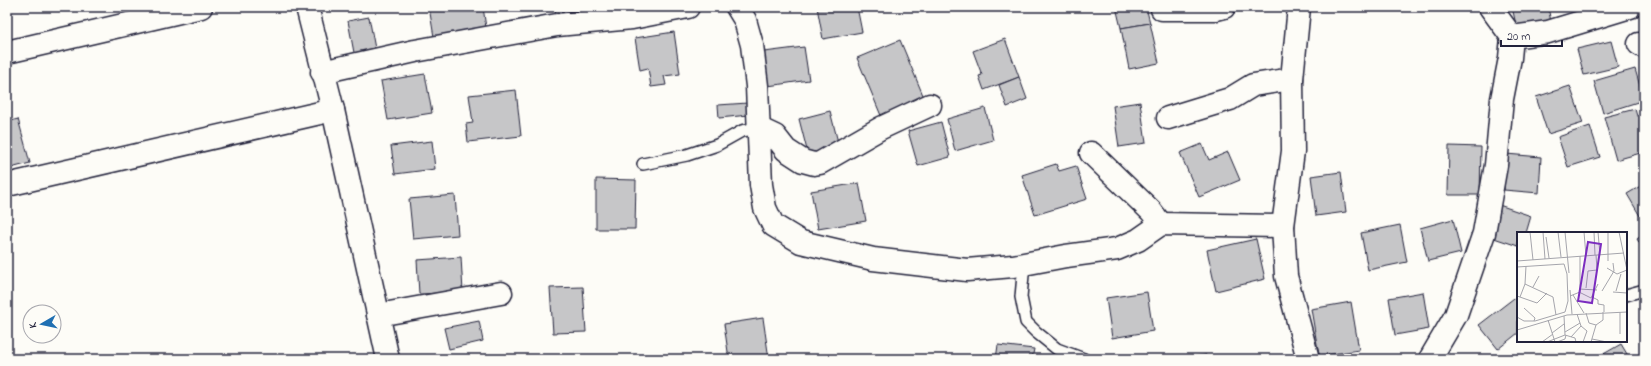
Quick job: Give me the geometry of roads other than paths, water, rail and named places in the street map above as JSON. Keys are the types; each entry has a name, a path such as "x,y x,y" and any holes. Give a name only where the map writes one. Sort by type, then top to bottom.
{"street":[{"path":"7,52 201,7"},
{"path":"307,7 322,72 333,110 388,359"},
{"path":"322,72 415,52 557,26 611,14 632,18 688,7"},
{"path":"737,7 745,20 752,45 757,86 758,128 761,152 761,185 765,208 773,225 801,242 873,259 967,270 1013,266 1066,256 1117,249 1138,240 1161,224 1283,226"},
{"path":"1162,9 1216,9 1224,7"},
{"path":"1299,7 1292,79 1293,151 1283,226 1286,276 1308,359"},
{"path":"1430,359 1456,315 1484,234 1496,165 1502,99 1510,58 1512,37 1490,7"},
{"path":"1512,37 1548,32 1592,20 1630,7"},
{"path":"1168,118 1230,98 1253,85 1292,79"},
{"path":"758,128 775,136 786,150 792,154 803,161 814,164 820,163 881,128 930,105"},
{"path":"7,185 333,110"},
{"path":"1091,153 1152,211 1161,224"},
{"path":"378,315 501,292"}],"lane":[{"path":"643,164 687,155 718,145 742,130 758,128"},
{"path":"1024,264 1021,297 1026,322 1057,349 1084,359"},
{"path":"1627,295 1644,290"}]}
